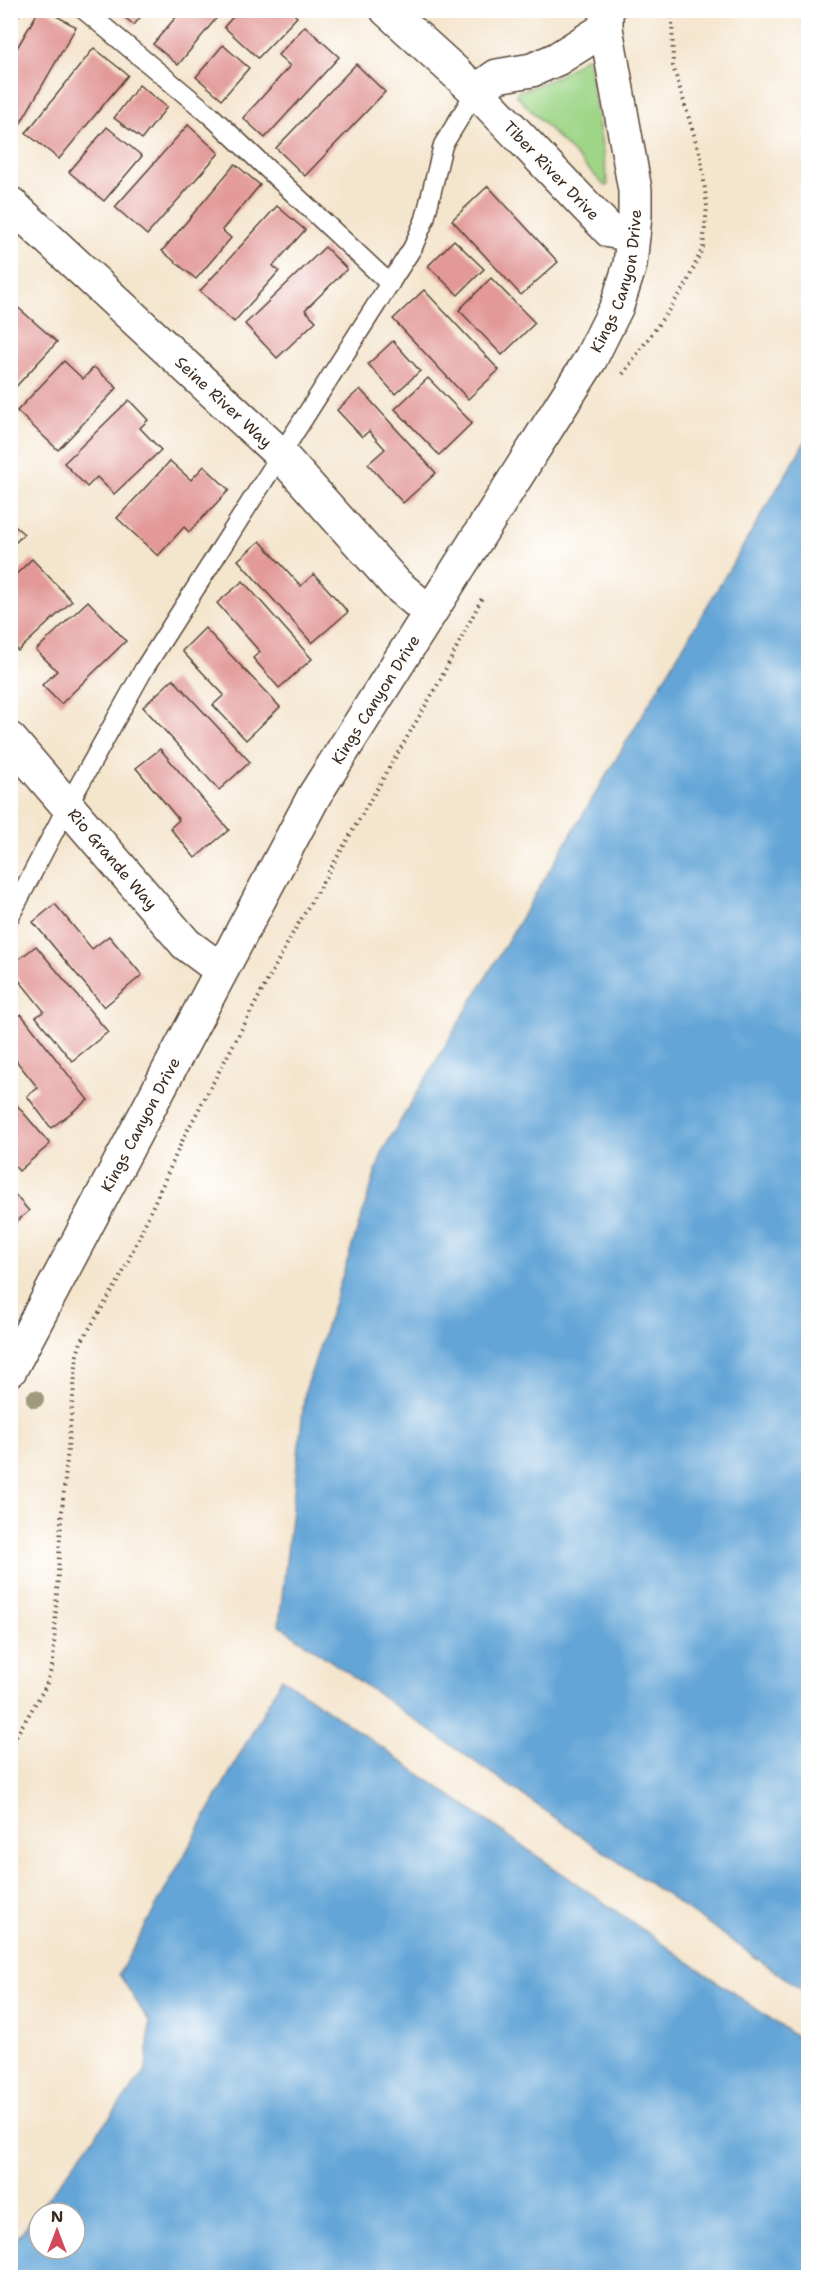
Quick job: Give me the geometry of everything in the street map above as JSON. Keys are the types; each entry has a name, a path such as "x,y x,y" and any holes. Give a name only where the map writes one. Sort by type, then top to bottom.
{"street":[{"name":"Tiber River Drive","path":"387,10 476,91 610,231 633,235"},
{"path":"476,91 497,76 532,70 557,59 606,19"},
{"name":"Kings Canyon Drive","path":"14,1356 314,796 590,360 617,306 630,265 635,190 606,19"},
{"name":"Seine River Way","path":"10,203 280,454 396,584 429,612"},
{"name":"Rio Grande Way","path":"10,739 186,944 220,970"}],"lane":[{"path":"84,10 210,115 390,284"},
{"path":"10,916 68,805 144,669 413,248 425,219 443,145 476,91"}],"path":[{"path":"621,377 685,287 703,248 707,206 705,187 701,158 673,66 672,10"},
{"path":"10,1746 46,1686 53,1663 61,1521 77,1355 81,1342 121,1277 183,1137 293,933 437,686 486,590"}],"green space":[{"path":"588,57 608,185 605,186 516,95 517,92 536,86 570,69"}],"water":[{"path":"808,437 808,1994 279,1625 305,1392 383,1150"},
{"path":"282,1678 808,2045 808,2277 11,2277 11,2246 27,2225 27,2261 87,2261 87,2201 46,2201 146,2070 150,2023 119,1974"}],"building":[{"path":"10,10 22,10 10,27"},
{"path":"39,10 46,10 76,27 20,124 10,119 10,60"},
{"path":"116,10 146,10 134,25"},
{"path":"182,10 223,10 178,65 153,44"},
{"path":"239,10 290,10 297,17 258,58 224,27"},
{"path":"305,26 339,57 265,138 243,118 290,66 278,55"},
{"path":"223,45 249,68 222,99 196,77"},
{"path":"94,48 128,75 59,159 26,133"},
{"path":"356,64 385,92 305,176 276,148"},
{"path":"139,85 167,107 142,139 114,118"},
{"path":"188,125 219,153 147,235 115,207"},
{"path":"107,127 142,156 104,201 69,172"},
{"path":"235,164 260,185 222,230 231,238 196,279 162,251"},
{"path":"488,186 558,262 521,295 452,220"},
{"path":"277,206 305,230 273,266 279,271 234,322 200,291"},
{"path":"454,240 484,269 458,295 428,266"},
{"path":"325,247 347,269 305,310 316,321 277,358 245,324"},
{"path":"491,278 535,323 502,355 459,310"},
{"path":"424,290 499,370 468,399 393,319"},
{"path":"14,304 57,342 10,393 10,309"},
{"path":"393,341 420,371 395,394 368,364"},
{"path":"64,361 83,379 94,367 117,388 58,450 17,411"},
{"path":"428,378 472,423 439,455 395,409"},
{"path":"360,389 436,473 403,503 368,464 385,449 369,431 362,437 337,410"},
{"path":"129,400 148,420 140,428 161,450 114,494 97,477 87,487 64,463"},
{"path":"170,461 191,480 204,466 229,490 189,532 184,527 158,556 117,518"},
{"path":"10,522 24,534 10,548"},
{"path":"260,541 301,586 314,574 348,612 312,643 238,560"},
{"path":"32,559 72,601 18,651 10,643 10,580"},
{"path":"243,581 312,659 279,688 253,658 260,652 217,603"},
{"path":"88,601 126,641 61,704 42,685 57,671 36,650"},
{"path":"205,628 280,707 246,740 213,705 224,695 182,651"},
{"path":"173,679 250,762 219,790 143,707"},
{"path":"160,749 229,830 195,858 170,828 179,820 136,768"},
{"path":"55,904 92,949 109,936 142,975 104,1007 33,922"},
{"path":"36,946 108,1032 72,1061 36,1017 44,1011 10,969 10,966"},
{"path":"21,1014 88,1100 51,1128 27,1096 38,1088 10,1053 10,1023"},
{"path":"10,1097 50,1144 19,1171 10,1161"},
{"path":"10,1189 29,1211 10,1227"}]}
